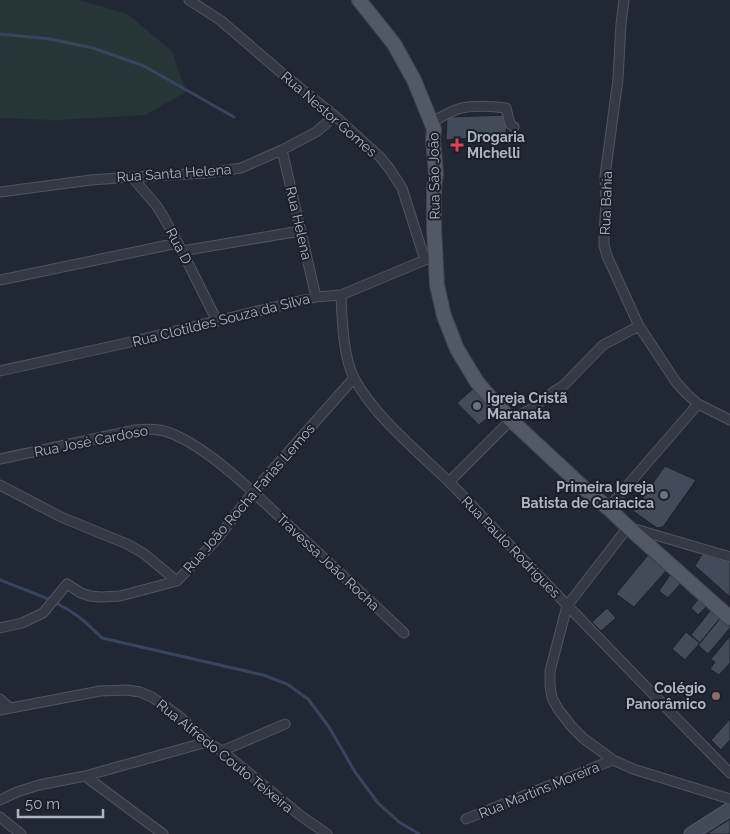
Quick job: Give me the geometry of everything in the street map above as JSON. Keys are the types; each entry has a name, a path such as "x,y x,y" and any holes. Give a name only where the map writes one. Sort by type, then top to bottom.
{"main road":[{"name":"Rua São João","path":"359,0 394,44 414,80 434,129 436,174 434,227 430,257 444,316 457,349 477,382 511,420 585,489 730,618"}],"street":[{"name":"Rua Nestor Gomes","path":"189,0 220,20 335,116 380,157 402,188 430,257"},
{"name":"Rua Bahia","path":"624,0 618,79 605,176 604,240 607,256 639,326 676,382 698,404 730,420"},
{"path":"432,122 458,109 500,107 506,108 510,124 514,127"},
{"name":"Rua Santa Helena","path":"0,192 91,180 206,173 241,168 282,150 316,132 335,116"},
{"name":"Rua Helena","path":"282,150 316,297"},
{"name":"Rua D","path":"132,177 156,205 180,247 216,321"},
{"path":"0,280 180,247 300,231"},
{"name":"Rua Clotildes Souza da Silva","path":"0,370 126,343 316,297 341,295 430,257"},
{"name":"Rua Paulo Rodrigues","path":"341,295 343,334 354,378 379,413 449,482 730,773"},
{"path":"449,482 511,420 532,409 563,386 603,345 639,326"},
{"name":"Rua João Rocha Farias Lemos","path":"0,628 22,623 43,613 67,584 90,596 100,597 120,596 177,581 217,539 253,492 354,378"},
{"path":"608,508 698,404"},
{"name":"Rua José Cardoso","path":"0,459 135,430 162,430 180,438 212,458 253,492"},
{"path":"0,485 61,517 127,544 143,553 177,581"},
{"name":"Travessa João Rocha","path":"253,492 404,633"},
{"path":"730,557 628,527 568,606 550,671 552,698 558,709 583,738 613,760 633,769 730,799"},
{"name":"Rua Alfredo Couto Teixeira","path":"0,710 100,691 127,690 140,692 152,697 178,716 207,742 222,751 301,816 327,834"},
{"path":"0,699 10,708"},
{"path":"222,751 285,724"},
{"path":"0,800 39,785 85,776 207,742"},
{"name":"Rua Martins Moreira","path":"466,819 613,760"},
{"path":"85,776 163,834"},
{"path":"691,834 730,809"},
{"path":"0,817 21,834"}],"shaded area":[{"path":"0,0 79,0 127,14 172,51 186,92 145,115 56,120 0,118"}],"building":[{"path":"507,115 506,135 446,140 447,117"},
{"name":"Igreja Cristã Maranata","path":"476,386 497,410 479,425 457,403"},
{"name":"Primeira Igreja Batista de Cariacica","path":"665,466 696,480 663,527 657,528 633,511"},
{"path":"702,554 730,562 730,597 695,566"},
{"path":"648,555 666,571 634,607 616,594"},
{"path":"670,575 681,583 668,598 659,591"},
{"path":"700,597 709,604 698,615 691,608"},
{"path":"713,607 722,616 700,643 691,635"},
{"path":"607,608 616,618 601,631 592,622"},
{"path":"722,616 730,623 730,628 708,654 698,645"},
{"path":"686,632 700,643 685,660 672,649"},
{"path":"730,636 730,663 719,675 710,669 715,662 711,659"},
{"path":"730,719 730,740 721,750 711,740"},
{"path":"730,819 730,834 708,834 708,833"}],"waterway":[{"path":"0,34 50,39 93,48 144,66 234,117"},
{"path":"0,580 51,600"},
{"path":"56,603 80,618 102,638 263,675 287,684 308,699 329,727 355,772 378,803 399,822 419,834"}],"place":[{"name":"Drogaria MIchelli","path":"457,145"},
{"name":"Igreja Cristã Maranata","path":"477,406"},
{"name":"Primeira Igreja Batista de Cariacica","path":"664,495"},
{"name":"Colégio Panorâmico","path":"716,696"}]}
